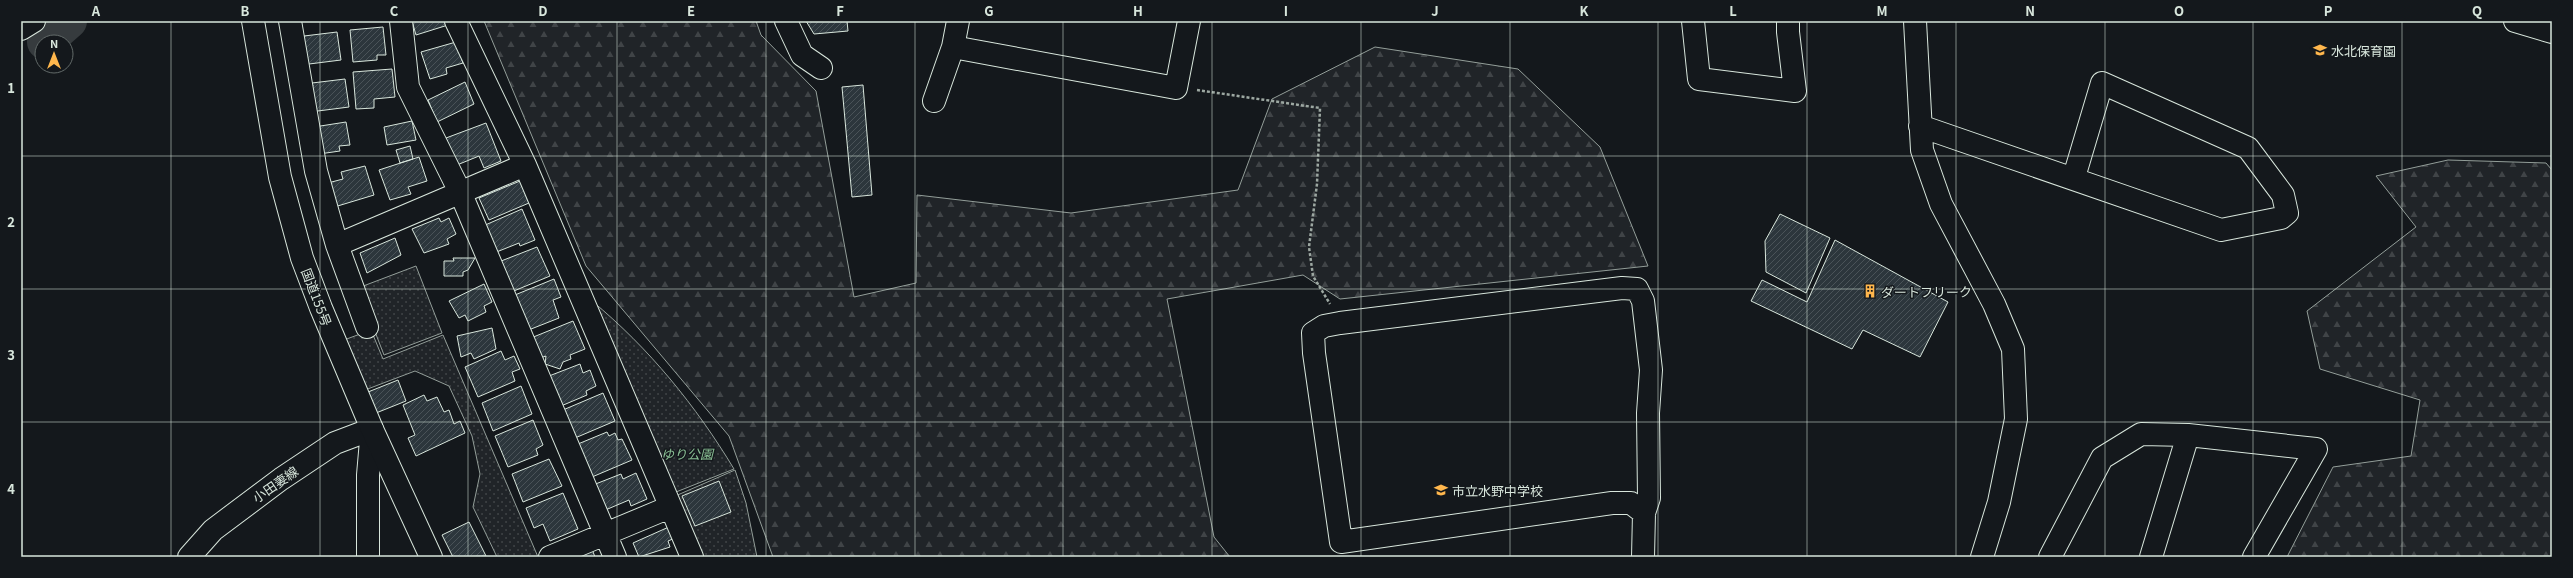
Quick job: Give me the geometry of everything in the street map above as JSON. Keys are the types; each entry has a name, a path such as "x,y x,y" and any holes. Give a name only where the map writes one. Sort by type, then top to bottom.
{"main road":[{"path":"21,29 34,21"},
{"name":"国道155号","path":"253,21 280,177 302,258 321,308 372,429 431,557"},
{"path":"290,21 316,172 337,245 367,327"},
{"path":"401,21 408,87 461,194 615,557"},
{"path":"456,21 524,165 692,557"},
{"path":"786,21 802,55 821,68"},
{"path":"934,101 953,47 958,21"},
{"path":"953,47 1176,88 1189,21"},
{"path":"1693,21 1699,80 1795,91 1788,21"},
{"path":"1915,21 1922,150 1941,204 1994,304 2013,350 2016,419 1999,502 1982,557"},
{"path":"2515,21 2552,32"},
{"path":"1920,126 2221,230 2281,218 2287,213 2283,195 2248,148 2102,84 2074,177"},
{"path":"337,245 461,194 524,165"},
{"path":"1643,557 1644,513 1649,498 1648,413 1651,370 1642,301 1637,289 1622,288 1340,323 1324,326 1313,333 1314,353 1341,542 1612,503 1631,503 1644,513"},
{"path":"368,557 368,475 372,429"},
{"name":"小田妻線","path":"189,557 214,530 281,479 335,443 372,429"},
{"path":"2050,557 2102,458 2141,434 2188,435 2316,449 2254,557"},
{"path":"2151,557 2188,435"},
{"path":"550,557 670,507"}],"path":[{"path":"1176,88 1320,108 1317,184 1308,247 1313,276 1340,323"}],"green space":[{"path":"484,21 756,21 761,35 816,91 854,297 916,283 917,195 1071,213 1238,190 1272,99 1375,47 1518,69 1600,147 1648,266 1340,299 1303,275 1167,299 1214,537 1230,557 773,557 729,436 586,266"},
{"path":"2448,160 2546,163 2552,170 2552,557 2287,557 2333,467 2411,456 2420,400 2320,369 2307,311 2416,227 2376,176"},
{"path":"416,266 442,333 384,355 358,288"},
{"name":"ゆり公園","path":"592,301 633,338 670,379 704,423 734,469 671,494"},
{"path":"371,330 383,359 443,335 538,557 497,557 473,507 480,474 472,436 449,386 415,371 365,390 344,340"},
{"path":"735,470 746,503 757,557 693,557 673,497"}],"building":[{"path":"412,21 447,21 448,25 416,35"},
{"path":"806,21 847,21 848,31 814,34"},
{"path":"383,27 386,55 377,55 377,60 353,62 350,30"},
{"path":"337,32 341,60 301,65 304,36"},
{"path":"456,42 463,63 446,68 447,74 430,79 421,52"},
{"path":"392,69 395,97 374,99 374,108 356,109 353,72"},
{"path":"345,79 349,107 310,112 306,87 313,86 312,83"},
{"path":"465,82 474,104 437,122 428,100"},
{"path":"863,85 872,195 852,197 842,87"},
{"path":"412,121 416,140 387,145 384,127"},
{"path":"346,122 350,145 339,146 340,151 319,154 314,127"},
{"path":"486,123 501,161 484,168 479,156 457,165 446,138"},
{"path":"410,146 413,159 400,163 396,150"},
{"path":"419,157 427,181 408,187 411,194 390,200 379,170"},
{"path":"365,166 374,195 331,208 324,184 343,179 341,172"},
{"path":"520,181 529,203 489,220 479,198"},
{"path":"522,209 535,240 520,246 519,243 494,253 483,226"},
{"path":"1780,214 1830,238 1806,293 1766,272 1765,241"},
{"path":"439,218 441,222 449,218 456,234 447,239 449,244 424,253 412,229"},
{"path":"395,238 401,255 367,273 360,253"},
{"name":"ダートフリーク","path":"1835,240 1948,302 1920,357 1863,330 1852,349 1751,301 1762,280 1807,302"},
{"path":"537,247 550,276 509,293 496,263"},
{"path":"453,258 475,258 468,270 463,272 463,276 444,276 444,261 454,261"},
{"path":"554,279 561,297 553,300 559,318 526,331 510,297"},
{"path":"484,284 492,302 484,306 486,312 468,321 465,315 459,318 449,301"},
{"path":"573,321 585,349 570,355 571,359 563,362 560,369 545,364 546,356 535,360 526,340"},
{"path":"492,328 496,349 474,359 471,353 461,357 457,336"},
{"path":"501,351 505,360 514,356 520,369 512,372 515,381 478,397 465,367"},
{"path":"580,364 583,373 590,370 596,386 586,391 587,395 561,406 549,376"},
{"path":"398,380 406,401 376,413 368,392"},
{"path":"521,386 532,414 493,431 482,403"},
{"path":"603,393 615,421 575,438 563,410"},
{"path":"424,395 427,401 437,397 444,412 449,410 454,424 460,421 465,433 416,456 408,438 415,435 403,405"},
{"path":"533,420 543,445 536,449 538,455 508,467 495,436"},
{"path":"607,432 609,436 615,433 618,440 622,439 632,460 592,477 578,444"},
{"path":"549,459 562,486 523,502 512,474"},
{"path":"636,473 647,499 631,506 629,500 603,511 593,485 621,474 623,479"},
{"path":"719,481 731,512 695,526 682,496"},
{"path":"563,493 578,529 550,541 543,524 534,528 526,508"},
{"path":"469,522 486,556 453,557 442,535"},
{"path":"671,526 675,538 668,541 670,547 639,557 633,543"},
{"path":"590,544 595,557 570,557"}],"waterway":[{"path":"54,34 69,21"}],"place":[{"name":"水北保育園","path":"2320,50"},
{"name":"ダートフリーク","path":"1870,291"},
{"name":"市立水野中学校","path":"1441,490"}]}
